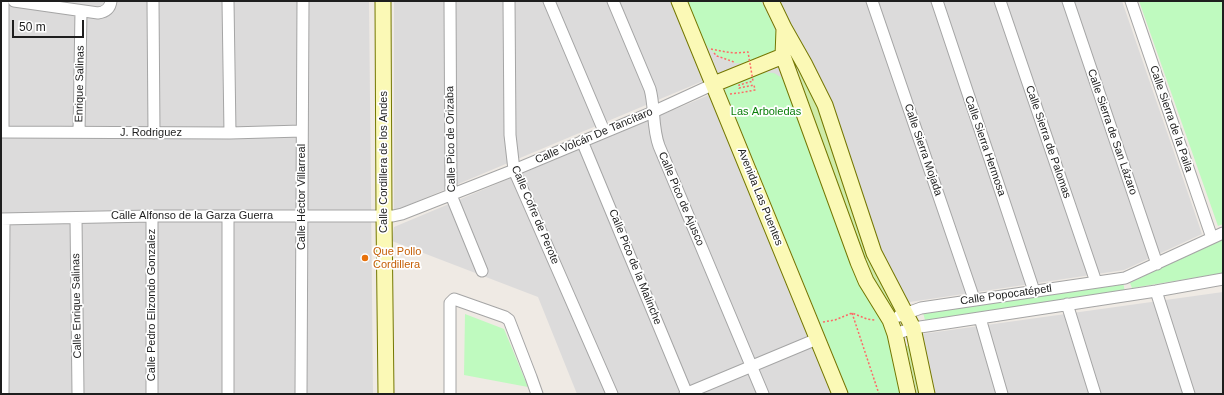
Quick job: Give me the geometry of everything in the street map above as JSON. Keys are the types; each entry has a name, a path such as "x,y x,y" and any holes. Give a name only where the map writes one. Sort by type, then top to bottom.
{"street":[{"path":"2,132 3,1"},
{"path":"14,1 51,4 81,12 98,13 109,6"},
{"path":"153,1 154,133"},
{"path":"228,1 230,133"},
{"name":"Calle Héctor Villarreal","path":"301,394 303,1"},
{"name":"Calle Cordillera de los Andes","path":"383,1 386,394"},
{"name":"Calle Pico de Orizaba","path":"450,1 451,195 482,271"},
{"path":"548,1 604,131"},
{"name":"Calle Pico de Ajusco","path":"613,1 650,89 654,128 658,146 763,394"},
{"name":"Avenida Las Puentes","path":"679,1 840,394"},
{"path":"771,1 825,105 874,253 913,328 927,394"},
{"name":"Calle Sierra Mojada","path":"872,1 974,299"},
{"name":"Calle Sierra Hermosa","path":"937,1 1034,291"},
{"name":"Calle Sierra de Palomas","path":"1000,1 1096,282"},
{"name":"Calle Sierra de San Lázaro","path":"1068,1 1157,264"},
{"name":"Calle Sierra de la Paila","path":"1131,1 1212,238"},
{"name":"Calle Cofre de Perote","path":"512,3 510,135 514,170 612,394"},
{"name":"Enrique Salinas","path":"79,132 81,12"},
{"path":"784,28 783,56 858,262 866,281 892,327 908,394"},
{"path":"714,84 783,56"},
{"name":"Calle Volcán De Tancítaro","path":"384,216 402,214 514,170 604,131 653,112 714,84"},
{"name":"J. Rodriguez","path":"2,132 230,133 302,131"},
{"name":"Calle Pico de la Malinche","path":"582,141 686,394"},
{"name":"Calle Alfonso de la Garza Guerra","path":"2,219 152,216 384,216"},
{"name":"Calle Pedro Elizondo Gonzalez","path":"152,216 152,394"},
{"path":"228,216 228,394"},
{"name":"Calle Enrique Salinas","path":"76,218 78,394"},
{"path":"2,219 3,394"},
{"name":"Calle Popocatépetl","path":"892,327 906,314 921,308 1125,278 1223,233"},
{"path":"1125,278 1127,295"},
{"name":"Calle Popocatépetl","path":"892,327 913,328 1156,291 1223,279"},
{"path":"1156,291 1189,394"},
{"path":"450,394 450,303 452,300 457,299 505,317 509,320 537,394"},
{"path":"1067,304 1095,394"},
{"path":"980,318 1002,394"},
{"path":"686,394 817,339"}],"path":[{"path":"735,63 717,56 708,48 735,53 748,52 753,81 739,85 739,88 754,85 755,90 739,93"},
{"path":"746,63 752,61"},
{"path":"749,77 755,75"},
{"path":"852,313 879,394"},
{"path":"819,322 835,320 852,313 867,319 885,322 892,327"}],"shaded area":[{"path":"1,1 369,1 373,394 1,394"},
{"path":"394,1 1122,1 1202,234 1124,270 910,302 838,291 703,81 394,211"},
{"path":"709,95 832,394 577,394 538,297 392,241 394,227"},
{"path":"1223,292 1223,394 935,394 922,334"}],"green space":[{"path":"686,1 761,1 776,31 778,41 777,47 768,56 755,62 735,63 724,59 711,51 701,38"},
{"path":"1139,1 1223,1 1223,224 1218,226"},
{"path":"792,53 820,110 895,310 892,312 874,287 833,176"},
{"name":"Las Arboledas","path":"760,72 774,73 787,81 885,321 905,394 849,394 725,91 727,87"},
{"path":"1220,238 1223,239 1223,273 1132,288 1130,283"},
{"path":"1123,282 1125,292 925,320 922,309"},
{"path":"465,314 504,329 528,387 464,375"},
{"path":"911,345 922,394 917,394 906,346"}],"place":[{"name":"Que Pollo Cordillera","path":"365,258"}]}
